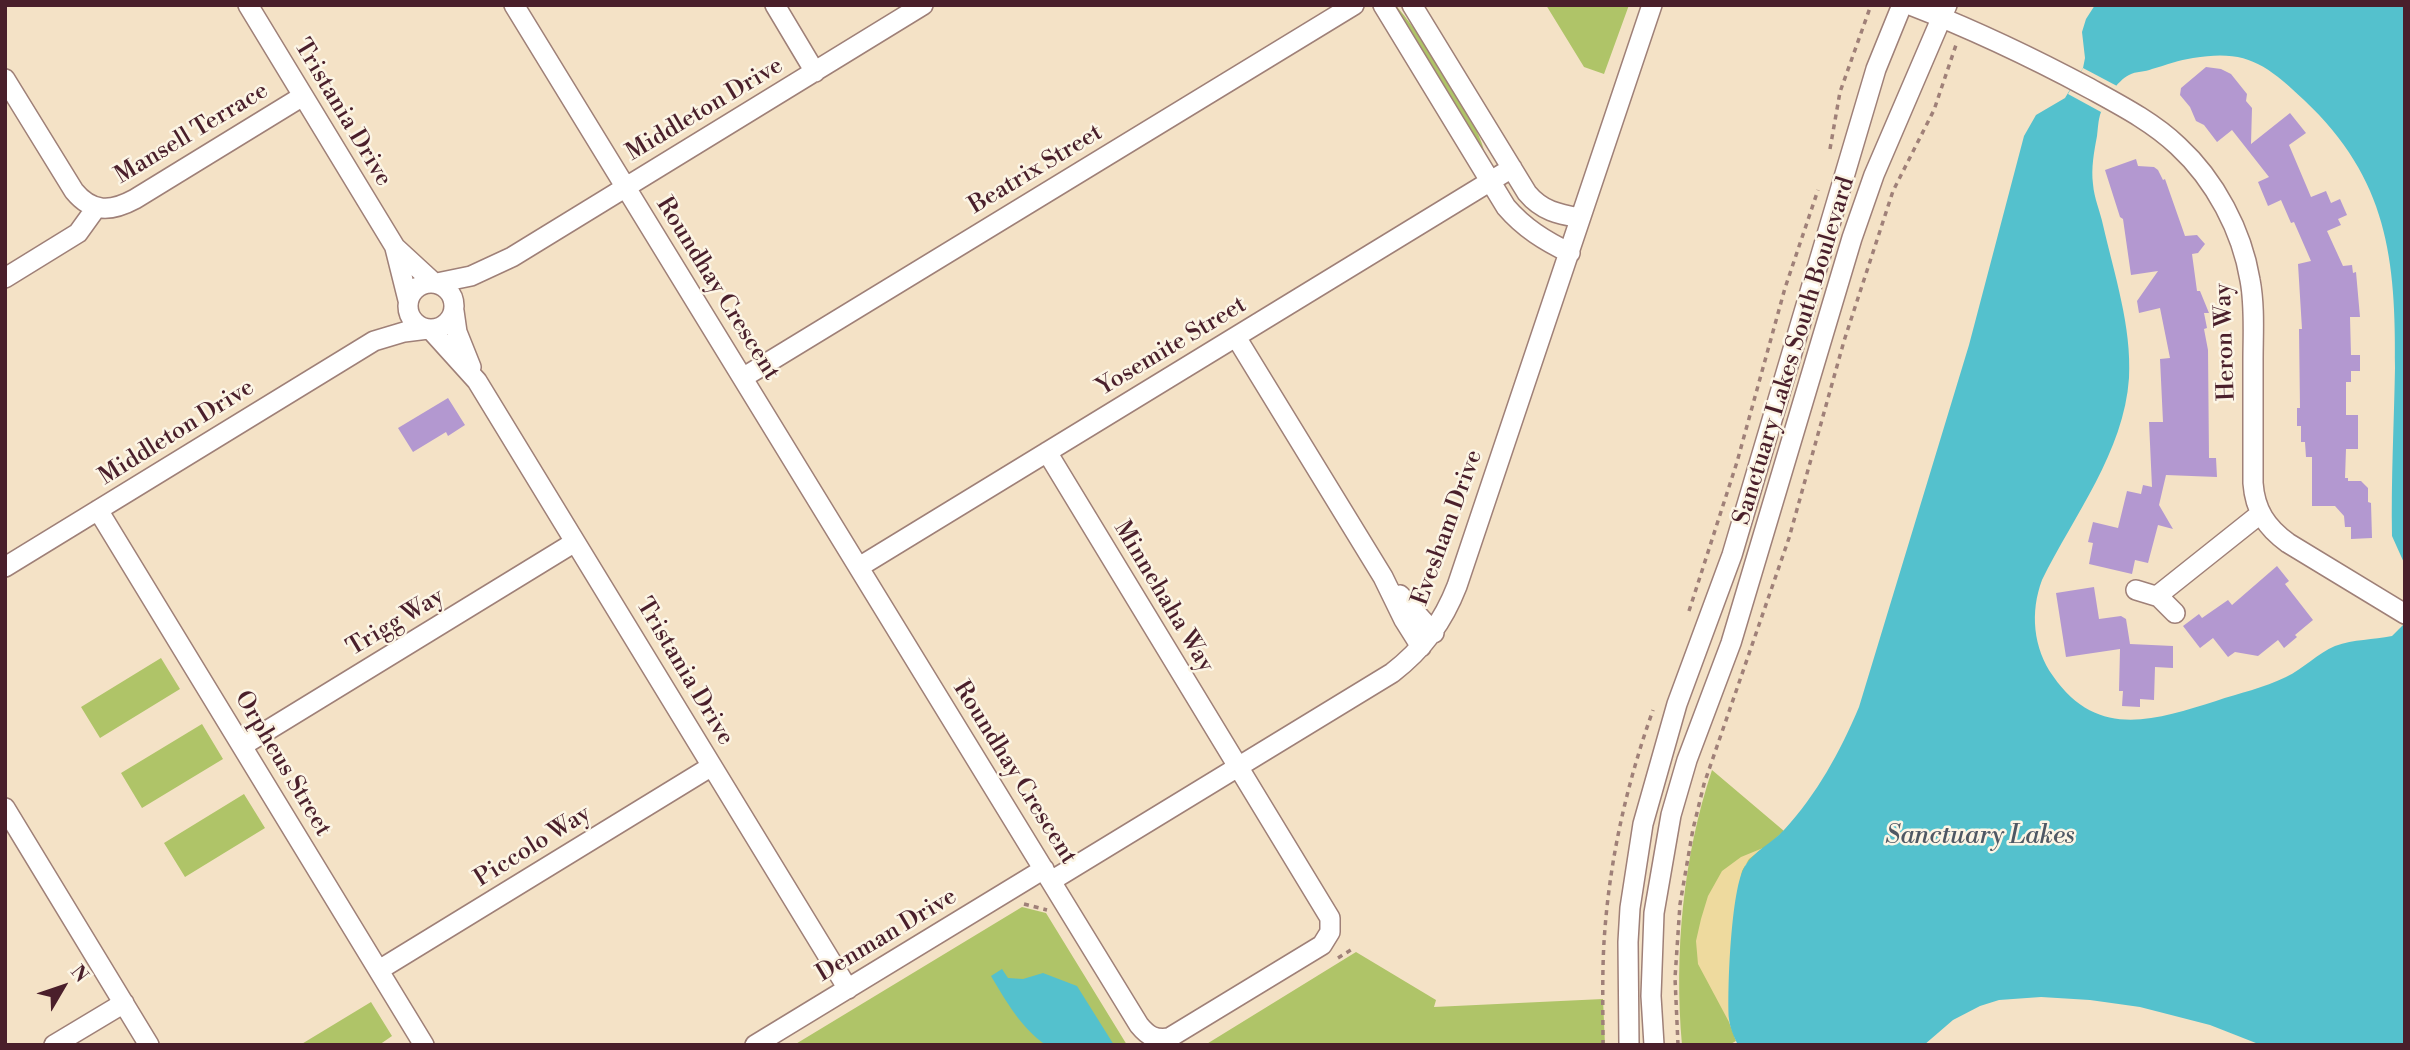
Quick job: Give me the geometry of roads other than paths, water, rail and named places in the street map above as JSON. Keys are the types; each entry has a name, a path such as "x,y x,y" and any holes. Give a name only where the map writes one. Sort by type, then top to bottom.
{"street":[{"name":"Tristania Drive","path":"248,5 395,247 435,283"},
{"name":"Roundhay Crescent","path":"514,5 1139,1025 1155,1038 1175,1035 1322,945 1329,936 1331,926 1326,910 1239,766"},
{"path":"775,5 815,72"},
{"name":"Middleton Drive","path":"454,310 476,285 512,257 923,5"},
{"name":"Beatrix Street","path":"744,377 1354,5"},
{"path":"1383,5 1506,207 1518,221 1551,244 1570,253"},
{"path":"1412,5 1527,193 1542,208 1552,213 1580,218"},
{"name":"Evesham Drive","path":"1048,875 1239,766 1392,673 1428,640 1458,586 1652,5"},
{"name":"Sanctuary Lakes South Boulevard","path":"1629,1045 1628,942 1636,864 1652,789 1690,665 1732,555 1876,69 1902,5"},
{"name":"Heron Way","path":"1910,5 1944,11 1963,26 2109,99 2179,146 2213,189 2237,235 2250,280 2253,483 2254,498 2260,513 2271,529 2288,543 2405,614"},
{"name":"Sanctuary Lakes South Boulevard","path":"1654,1045 1654,913 1663,851 1681,779 1720,677 1783,476 1823,330 1852,238 1874,176 1944,11"},
{"path":"5,79 74,191 96,208"},
{"name":"Mansell Terrace","path":"5,278 78,233 96,208 114,209 135,199 303,96"},
{"name":"Yosemite Street","path":"859,567 1512,168"},
{"name":"Tristania Drive","path":"395,247 408,302"},
{"name":"Middleton Drive","path":"435,283 471,276 512,257"},
{"path":"435,283 444,286 453,296 454,310 446,325 429,329 415,323 411,318 408,302 420,285 435,283"},
{"name":"Middleton Drive","path":"373,341 408,302"},
{"name":"Tristania Drive","path":"454,310 457,332 477,382 848,989"},
{"name":"Tristania Drive","path":"429,329 477,382"},
{"name":"Middleton Drive","path":"7,562 98,510 373,341 404,332 429,329"},
{"path":"1236,337 1383,577 1398,610 1428,640"},
{"name":"Minnehaha Way","path":"1047,452 1239,766"},
{"name":"Orpheus Street","path":"98,510 424,1045"},
{"path":"2157,596 2260,513"},
{"name":"Trigg Way","path":"242,746 575,542"},
{"path":"2136,590 2157,596 2175,613"},
{"path":"1690,665 1720,677"},
{"name":"Piccolo Way","path":"379,970 712,766"},
{"path":"5,808 149,1045"},
{"name":"Denman Drive","path":"755,1045 1048,875"},
{"path":"54,1045 124,1003"}],"water":[{"name":"Sanctuary Lakes","path":"2095,5 2405,5 2405,565 2392,536 2395,368 2393,291 2389,256 2370,191 2354,160 2332,130 2278,77 2254,62 2241,58 2193,58 2129,75 2112,91 2100,115 2093,160 2093,184 2125,320 2129,378 2118,432 2096,482 2042,580 2035,617 2041,654 2053,676 2070,696 2088,710 2128,720 2171,714 2269,684 2292,674 2335,646 2392,636 2405,623 2405,1045 2261,1045 2210,1025 2140,1007 2041,997 1999,1000 1980,1006 1953,1020 1924,1045 1738,1045 1730,1022 1729,987 1733,917 1740,877 1749,861 1784,830 1807,802 1836,756 1859,707 1969,345 2024,136 2036,115 2065,98 2083,68 2085,58 2082,32"},
{"path":"1002,969 1008,978 1023,979 1043,973 1077,986 1114,1045 1046,1045 1022,1022 991,976"}]}
